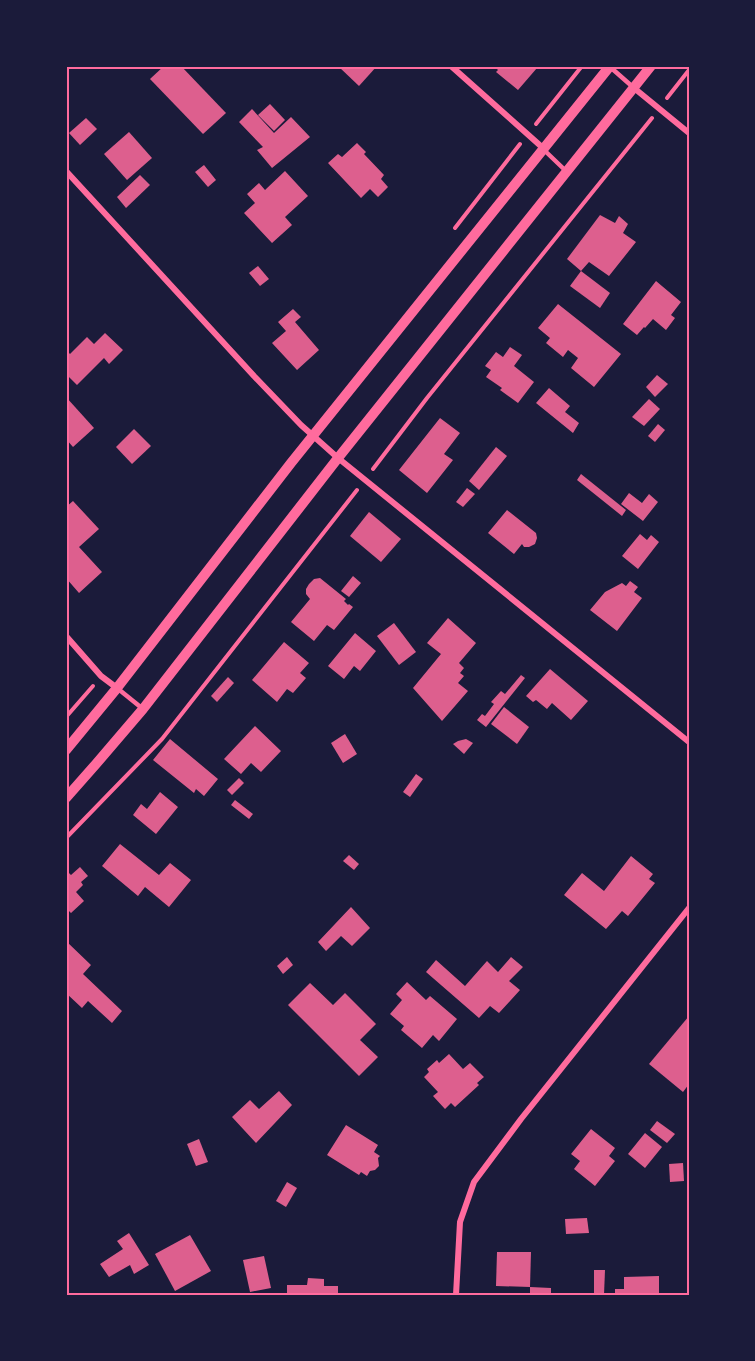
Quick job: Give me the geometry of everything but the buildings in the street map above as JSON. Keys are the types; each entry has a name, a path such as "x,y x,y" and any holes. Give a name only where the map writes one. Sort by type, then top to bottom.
{"street":[{"path":"451,66 543,148"},
{"path":"66,750 610,66"},
{"path":"66,798 142,709 338,458 651,66"},
{"path":"634,88 689,133"},
{"path":"66,171 301,425 338,458 689,742"},
{"path":"66,636 102,676 117,688"},
{"path":"456,1295 460,1222 474,1182 521,1119 689,908"}],"lane":[{"path":"610,66 634,88"},
{"path":"543,148 567,172"},
{"path":"117,688 142,709"}],"path":[{"path":"528,135 582,66"},
{"path":"66,838 162,739 427,398 689,70"},
{"path":"66,717 102,676"}]}
